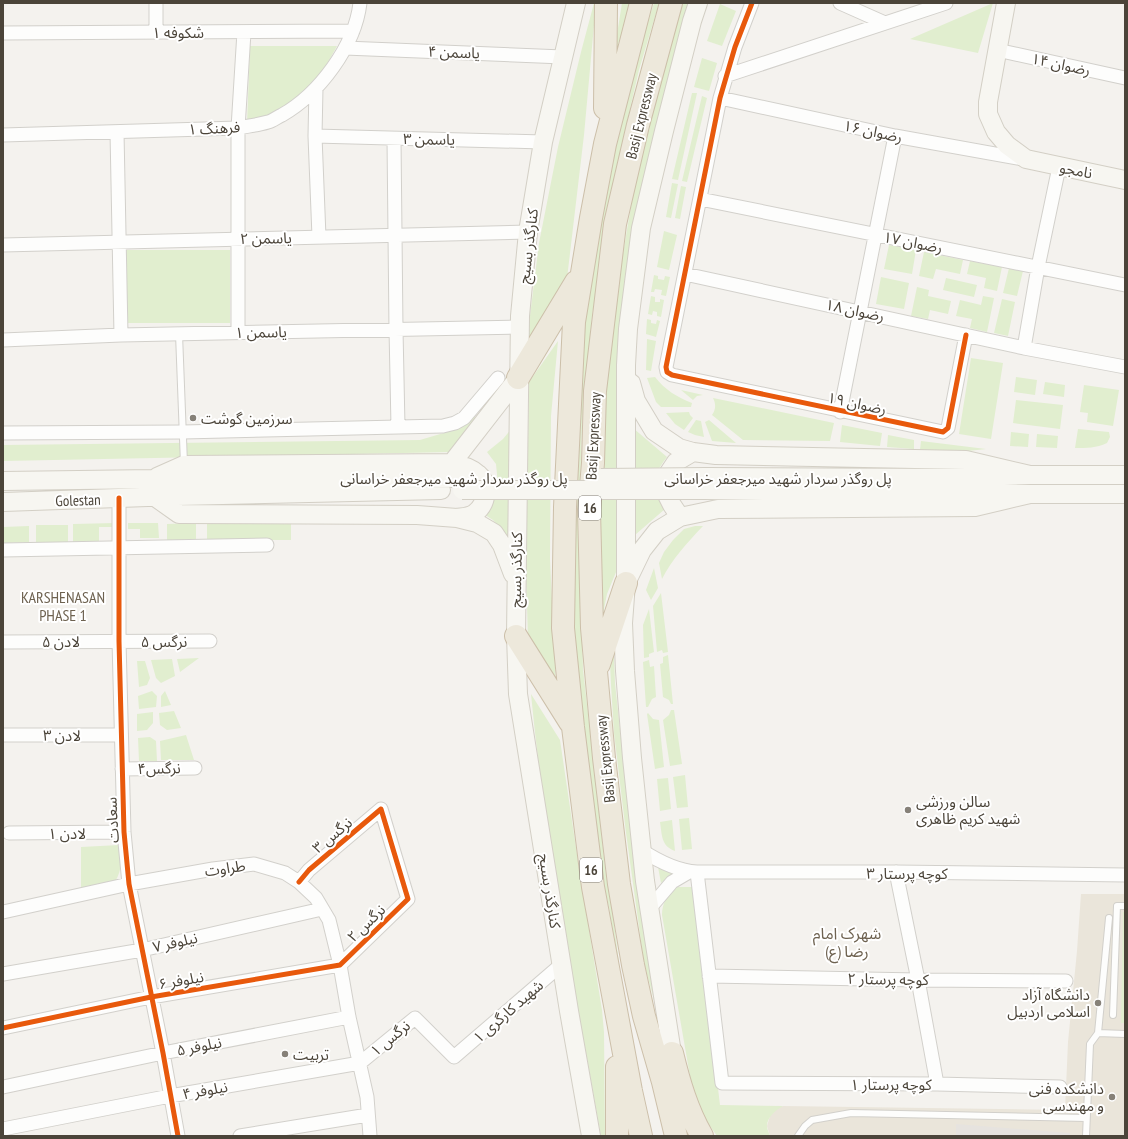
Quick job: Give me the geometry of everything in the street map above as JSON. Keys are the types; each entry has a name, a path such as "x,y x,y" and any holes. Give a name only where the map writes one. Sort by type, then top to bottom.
{"highway":[{"path":"605,144 606,3"},
{"name":"Basij Expressway","path":"617,1012 593,887 573,727 563,628 565,507 574,322 605,144 641,3"},
{"name":"Basij Expressway","path":"670,3 638,124 615,224 595,391 589,510 592,628 604,758 619,884 633,965 644,1016 663,1082 676,1136"},
{"path":"508,378 582,273"},
{"path":"596,673 626,583"},
{"path":"516,636 573,727"},
{"path":"617,1012 617,1136"},
{"path":"617,1012 631,1091 641,1136"},
{"path":"672,1053 680,1085 695,1124 702,1136"}],"main road":[{"name":"کنارگذر بسیج","path":"576,3 542,142 528,232 519,327 508,378 516,584 518,694 591,1136"},
{"path":"672,1053 641,850 632,758 626,671 623,623 626,583 626,365 628,328 642,228 664,131 698,3"},
{"path":"1006,3 989,89 988,114 993,126 1004,142 1026,159"},
{"name":"نامجو","path":"1026,159 1125,180"},
{"path":"626,365 636,401 654,431 679,448 693,452 716,455 966,460 1030,475"},
{"path":"452,463 508,378"},
{"path":"680,517 665,491 666,477 676,462 693,452"},
{"path":"179,480 452,463 472,469 479,474 484,482 486,491 485,500 481,508 470,515 457,518"},
{"path":"949,486 1030,475 1125,475"},
{"name":"Golestan","path":"3,481 179,480"},
{"name":"Golestan","path":"3,502 155,497 179,480"},
{"name":"پل روگذر سردار شهید میرجعفر خراسانی","path":"179,480 463,484 949,486"},
{"path":"949,486 1030,494 1125,494"},
{"path":"626,583 642,550 657,531 680,517 718,509 975,507 1030,494"},
{"path":"155,497 179,514 418,515 457,518 477,523 494,533 502,545 516,584"}],"street":[{"path":"156,3 156,32"},
{"name":"فرهنگ ۱","path":"3,135 238,128 269,122 295,107 316,88 338,60 353,31 359,15 360,3"},
{"path":"685,274 725,76 752,3"},
{"path":"840,3 885,23"},
{"path":"725,76 946,3"},
{"name":"شکوفه ۱","path":"3,33 353,31"},
{"path":"238,332 238,128 244,32"},
{"name":"یاسمن ۴","path":"345,48 563,57"},
{"name":"رضوان ۱۴","path":"997,50 1125,78"},
{"path":"316,88 315,136 318,237"},
{"name":"رضوان ۱۶","path":"720,98 895,136 1026,159"},
{"path":"117,132 121,335"},
{"name":"یاسمن ۳","path":"315,136 542,142"},
{"path":"840,412 895,136"},
{"path":"394,139 398,427"},
{"path":"1024,348 1038,267 1059,167"},
{"name":"رضوان ۱۷","path":"700,200 1125,285"},
{"name":"یاسمن ۲","path":"3,245 528,232"},
{"name":"رضوان ۱۸","path":"685,274 1024,348 1125,367"},
{"name":"رضوان ۱۹","path":"685,274 666,367 667,372 672,376 840,412 943,432 948,428 966,335"},
{"name":"یاسمن ۱","path":"3,340 238,332 519,327"},
{"path":"3,433 183,432 443,426 455,423 464,418 508,378"},
{"name":"سعادت","path":"119,498 119,641 124,832 129,884 178,1136"},
{"path":"3,550 266,545"},
{"name":"نرگس ۵","path":"119,641 210,640"},
{"name":"لادن ۵","path":"3,642 119,641"},
{"name":"لادن ۳","path":"3,735 121,735"},
{"name":"نرگس۴","path":"122,769 195,768"},
{"name":"نرگس ۳","path":"299,882 309,870 381,809 408,899"},
{"name":"لادن ۱","path":"10,833 124,832"},
{"path":"641,850 662,862 693,872"},
{"name":"طراوت","path":"3,912 129,884 213,869 254,864 285,873 299,882 316,898 329,920 340,965 349,1017 360,1063 366,1097 370,1136"},
{"path":"649,909 672,882 693,872"},
{"path":"693,872 709,976"},
{"name":"کوچه پرستار ۳","path":"693,872 896,872 1125,875"},
{"path":"896,872 937,1084"},
{"name":"نرگس ۲","path":"340,965 408,899"},
{"name":"نیلوفر ۷","path":"3,974 142,950 322,909"},
{"name":"شهید کارگری ۱","path":"454,1057 562,964"},
{"name":"نیلوفر ۶","path":"3,1028 151,997 340,965"},
{"name":"کوچه پرستار ۲","path":"709,976 1066,981"},
{"name":"کوچه پرستار ۱","path":"709,976 722,1083 937,1084 1060,1087"},
{"name":"نیلوفر ۵","path":"3,1087 163,1053 349,1017"},
{"name":"نرگس ۱","path":"360,1063 415,1018 454,1057"},
{"name":"نیلوفر ۴","path":"3,1129 170,1096 360,1063"},
{"path":"240,1136 368,1115"}],"lane":[{"path":"179,334 183,432 179,480"},
{"path":"1113,1015 1117,906 1125,906"},
{"path":"1086,1136 1090,1044 1098,1034 1109,918"},
{"path":"1098,1034 1125,1034"},
{"path":"798,1136 805,1126 812,1120 851,1113 1086,1118"}],"shaded area":[{"name":"دانشگاه آزاد اسلامی اردبیل","path":"1081,894 1125,894 1125,1136 770,1136 767,1126 770,1116 776,1109 783,1106 1065,1110 1068,1042"},
{"path":"956,1124 1070,1133 1070,1136 956,1136"}],"green space":[{"path":"594,3 596,3 584,135 566,287 525,356 539,243 558,147"},
{"path":"622,3 632,3 613,59"},
{"path":"654,3 659,3 639,70 613,191 592,315 582,422 579,535 583,669 606,875 612,908 623,995 609,907 602,876 576,668 572,535 576,422 586,314 605,191 633,69"},
{"path":"683,3 693,3 638,219 621,560 607,594 601,624 602,434 609,354 624,245 640,163 659,82"},
{"path":"993,3 978,53 910,39"},
{"path":"720,4 736,11 722,46 707,41"},
{"path":"250,46 337,46 318,76 292,101 275,112 247,123"},
{"path":"702,58 717,63 709,91 694,87"},
{"path":"692,93 697,93 678,180 672,179"},
{"path":"702,96 707,98 687,182 682,181"},
{"path":"672,183 678,184 671,218 666,217"},
{"path":"681,186 686,187 680,219 675,218"},
{"path":"664,231 677,235 669,270 657,267"},
{"path":"889,245 916,250 912,274 884,269"},
{"path":"125,250 230,250 230,323 125,323"},
{"path":"924,252 963,260 960,274 936,269 933,279 919,276"},
{"path":"970,261 1002,267 997,291 984,288 986,278 967,274"},
{"path":"1009,268 1023,271 1017,296 1003,293"},
{"path":"654,275 658,276 658,279 664,280 665,276 670,277 666,296 661,295 662,290 655,289 654,292 651,292"},
{"path":"881,277 909,283 904,309 876,304"},
{"path":"946,278 977,285 974,297 943,290"},
{"path":"917,287 929,290 928,296 951,301 948,314 930,310 928,319 911,316"},
{"path":"651,296 655,297 655,302 660,302 660,299 664,300 661,317 657,316 657,312 653,311 652,315 648,314"},
{"path":"983,296 994,298 987,332 970,328 972,319 956,316 960,300 981,305"},
{"path":"1002,299 1015,302 1008,336 994,333"},
{"path":"647,319 651,320 651,323 656,324 657,320 660,321 656,337 646,334"},
{"path":"647,339 656,341 651,371 646,370"},
{"path":"558,341 551,416 550,559 556,689 528,641 526,571 529,382"},
{"path":"971,358 1003,363 991,439 959,434"},
{"path":"655,377 672,393 692,403 691,407 661,407 656,402 647,378"},
{"path":"1016,377 1037,380 1035,395 1014,392"},
{"path":"1045,382 1065,385 1064,397 1043,394"},
{"path":"1084,385 1119,390 1113,426 1087,422 1088,413 1080,412"},
{"path":"681,390 703,395 697,396 693,400"},
{"path":"713,398 834,423 830,441 743,440 712,415 715,406"},
{"path":"1016,400 1063,405 1060,429 1013,423"},
{"path":"689,412 693,418 684,430 675,424 666,413"},
{"path":"472,415 481,421 452,452 3,461 3,445 420,440 447,432"},
{"path":"696,420 701,421 704,437 688,432"},
{"path":"709,420 736,443 712,441 705,422"},
{"path":"842,425 882,433 880,446 840,442"},
{"path":"513,427 511,541 493,520 482,513 492,506 498,485 496,464 487,452 503,439"},
{"path":"633,428 667,457 658,471 655,483 657,495 665,509 635,535"},
{"path":"1078,429 1109,432 1110,437 1107,443 1099,446 1075,448"},
{"path":"1011,432 1029,434 1028,447 1010,446"},
{"path":"1037,434 1058,436 1057,448 1036,447"},
{"path":"888,435 914,440 914,449 887,447"},
{"path":"921,441 986,449 959,452 920,450"},
{"path":"1125,482 1125,486 991,485 994,485"},
{"path":"207,522 291,522 291,540 207,540"},
{"path":"115,523 115,527 99,527 99,541 73,542 73,524"},
{"path":"128,523 158,523 159,538 140,538 140,529 128,529"},
{"path":"196,523 196,540 167,540 167,524"},
{"path":"36,525 68,525 68,543 36,543"},
{"path":"29,526 29,542 3,543 3,527"},
{"path":"695,526 703,526 675,558 662,579 659,563 664,552 684,529"},
{"path":"654,568 658,588 651,600 646,590"},
{"path":"661,593 668,652 663,653 662,650 657,652 653,606"},
{"path":"649,609 654,652 649,654 649,657 644,658 643,625"},
{"path":"668,655 673,704 663,697 660,664 663,663 663,657"},
{"path":"614,656 615,683 631,832 658,1015 644,963 626,833 614,733 610,663"},
{"path":"199,658 180,672 177,659"},
{"path":"172,659 175,676 161,683 156,678 151,660"},
{"path":"649,660 650,667 654,666 656,697 652,699 648,707 646,707 643,662"},
{"path":"137,661 145,661 150,678 147,685 139,687"},
{"path":"152,691 157,696 156,707 139,709 138,696"},
{"path":"165,691 171,705 161,707 161,696"},
{"path":"531,694 560,740 602,1010 604,1032 605,1136 601,1136 552,860"},
{"path":"671,710 674,710 682,764 670,766 663,720 669,715"},
{"path":"174,711 181,728 167,730 160,725 159,713"},
{"path":"153,712 153,723 147,730 137,731 137,714"},
{"path":"648,713 653,719 659,720 664,767 655,769 647,714"},
{"path":"186,735 194,760 161,760 160,741"},
{"path":"150,737 156,741 157,761 139,761 138,738"},
{"path":"685,775 688,807 677,808 673,777"},
{"path":"668,778 671,809 660,811 657,779"},
{"path":"689,818 692,849 682,850 679,819"},
{"path":"672,820 675,851 670,849 663,840 660,822"},
{"path":"119,845 121,860 118,877 115,882 81,890 81,847"},
{"path":"658,867 673,874 661,883"},
{"path":"678,887 694,887 720,1105 783,1106 770,1117 767,1123 770,1136 717,1136 695,1105 662,915 663,907 668,895"},
{"path":"1123,912 1125,912 1125,1023 1121,1023"}],"cycle path":[{"path":"752,3 735,47 720,98 666,367 667,372 672,375 943,432 948,428 966,335"},
{"path":"119,498 119,641 124,832 129,884 178,1136"},
{"path":"3,1028 151,997 340,965 408,899 381,809 309,870 299,882"}],"place":[{"name":"سرزمین گوشت","path":"193,418"},
{"name":"سالن ورزشی شهید کریم ظاهری","path":"908,810"},
{"name":"دانشگاه آزاد اسلامی اردبیل","path":"1098,1003"},
{"name":"تربیت","path":"285,1054"},
{"name":"دانشکده فنی و مهندسی","path":"1112,1097"}],"district":[{"name":"KARSHENASAN PHASE 1","path":"63,606"},
{"name":"شهرک امام رضا (ع)","path":"847,942"}]}
